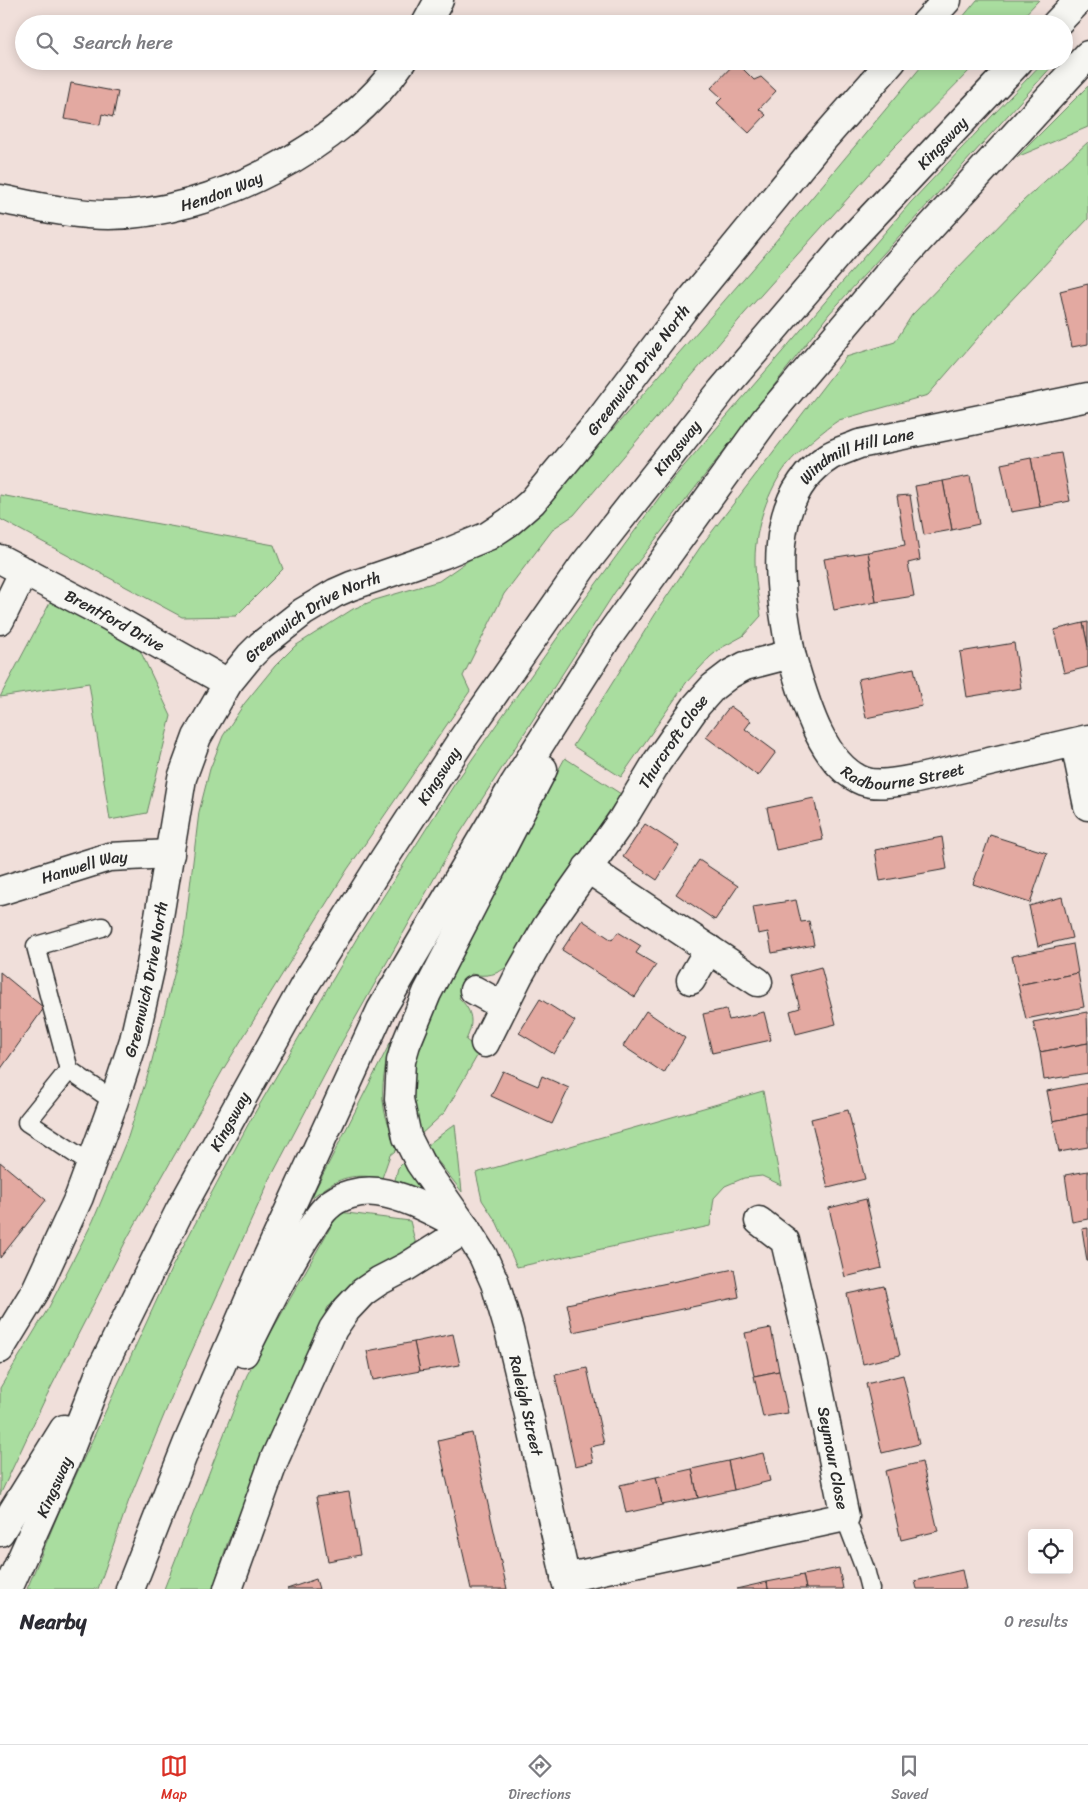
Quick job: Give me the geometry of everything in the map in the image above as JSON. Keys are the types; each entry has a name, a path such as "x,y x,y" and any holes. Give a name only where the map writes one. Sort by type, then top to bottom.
{"main road":[{"path":"431,15 439,0"},
{"path":"933,15 947,0"},
{"path":"1065,15 1079,0"},
{"path":"130,1589 188,1442 268,1256 381,1010 515,783 606,640 765,420 895,266 1088,55"},
{"name":"Hendon Way","path":"0,199 62,212 110,215 140,213 161,209 219,194 244,184 280,165 338,128 370,101 395,70"},
{"name":"Greenwich Drive North","path":"0,1349 36,1290 79,1197 114,1101 136,1031 151,965 178,796 197,737 228,683 261,645 303,612 351,586 444,554 488,536 509,522 532,502 596,425 683,310 818,145 884,70"},
{"name":"Kingsway","path":"8,1589 66,1459 100,1370 179,1212 304,986 461,741 583,566 722,390 849,242 1011,70"},
{"name":"Windmill Hill Lane","path":"791,654 781,587 780,561 783,528 786,512 796,491 810,472 832,455 859,444 1088,397"},
{"path":"0,620 12,565"},
{"name":"Brentford Drive","path":"12,565 107,615 228,683"},
{"name":"Raleigh Street","path":"567,1583 509,1330 495,1284 483,1256 420,1163 407,1137 399,1098 401,1061 427,993 531,792 606,640"},
{"name":"Radbourne Street","path":"791,654 812,716 829,752 847,772 864,782 888,783 916,779 1081,741"},
{"name":"Thurcroft Close","path":"485,1043 547,926 622,820 657,762 697,705 712,687 730,674 745,666 791,654"},
{"path":"1081,741 1088,806"},
{"name":"Hanwell Way","path":"0,891 109,857 170,854"},
{"path":"587,868 758,982"},
{"path":"691,980 709,949"},
{"path":"474,990 503,1006"},
{"path":"188,1442 238,1365 299,1247 327,1207 342,1197 358,1192 375,1192 404,1199 466,1229"},
{"name":"Seymour Close","path":"567,1583 845,1517 814,1366 785,1241 759,1220"},
{"path":"228,1589 275,1458 334,1329 346,1310 363,1292 379,1281 397,1272 466,1229"},
{"path":"0,1532 100,1370"}],"lane":[{"path":"102,927 36,946 69,1070 114,1101"},
{"path":"69,1070 27,1122 91,1164"},
{"path":"845,1517 866,1569 870,1589"}],"green space":[{"path":"977,0 1039,0 1025,15 964,15"},
{"path":"918,70 970,70 893,148 744,314 574,515 554,528 504,594 463,676 470,691 347,870 224,1068 129,1235 46,1397 0,1495 0,1388 49,1307 93,1221 128,1137 150,1068 184,936 199,812 210,769 223,736 244,704 275,666 295,646 353,609 375,600 439,581 469,560 521,529 540,513 764,255"},
{"path":"1036,70 1049,70 829,314 615,592 457,838 343,1040 270,1179 176,1386 129,1500 98,1589 27,1589 59,1512 172,1267 250,1121 357,938 454,785 574,614 672,480 911,202"},
{"path":"1088,86 1088,127 1017,157"},
{"path":"1088,142 1088,219 1002,310 928,395 839,420 797,454 780,475 764,510 757,535 755,566 761,616 743,636 721,648 710,657 686,683 621,777 573,746 661,605 701,546 846,357 895,342 912,315 1023,201"},
{"path":"0,495 274,545 283,569 236,616 182,617 0,519"},
{"path":"52,599 137,644 171,716 147,813 110,820 89,683 0,697"},
{"path":"565,758 621,794 553,894 509,965 492,974 471,974 459,998 467,1008 471,1018 466,1040 480,1051 445,1112 419,1136 411,1103 411,1066 435,1004 523,834"},
{"path":"390,1043 384,1076 383,1100 386,1118 399,1148 390,1155 382,1178 360,1176 344,1179 311,1198"},
{"path":"763,1091 781,1185 762,1176 744,1178 725,1186 714,1198 710,1226 517,1267 497,1223 482,1200 476,1173"},
{"path":"455,1124 462,1192 426,1146"},
{"path":"405,1161 415,1179 437,1202 395,1180 398,1168"},
{"path":"339,1212 410,1221 416,1245 328,1307 227,1544 213,1589 164,1589 247,1375"}],"building":[{"path":"728,70 744,70 754,80 761,77 776,91 759,109 766,115 749,133 717,103 722,98 711,88"},
{"path":"71,83 118,92 113,117 102,114 100,125 64,119"},
{"path":"1088,284 1088,344 1072,347 1060,291"},
{"path":"1061,453 1070,501 1040,507 1031,458"},
{"path":"1031,458 1040,507 1011,512 1001,464"},
{"path":"970,476 979,524 952,530 943,481"},
{"path":"943,481 952,530 924,535 915,486"},
{"path":"910,495 920,560 908,563 914,596 876,602 868,552 905,545 897,496"},
{"path":"868,552 876,602 834,610 824,559"},
{"path":"1088,622 1088,647 1083,623"},
{"path":"1083,623 1088,647 1088,667 1064,673 1054,630"},
{"path":"1014,643 1021,688 967,697 960,652"},
{"path":"914,668 922,706 866,718 858,679"},
{"path":"730,706 751,721 745,729 776,752 758,776 706,737"},
{"path":"814,798 823,840 776,850 767,808"},
{"path":"645,824 679,846 657,880 623,857"},
{"path":"990,835 1047,853 1030,903 973,884"},
{"path":"942,837 947,869 880,881 875,850"},
{"path":"699,860 738,886 715,920 676,894"},
{"path":"1062,897 1072,938 1038,946 1029,906"},
{"path":"796,900 801,922 809,921 814,945 772,953 768,932 758,934 753,907"},
{"path":"582,920 612,940 618,932 641,946 636,953 656,965 635,997 562,950"},
{"path":"1073,944 1078,973 1018,985 1012,956"},
{"path":"821,967 836,1024 796,1034 790,1011 800,1008 791,975"},
{"path":"0,972 44,1008 0,1070"},
{"path":"1078,973 1084,1007 1026,1019 1018,985"},
{"path":"540,999 575,1021 554,1054 519,1033"},
{"path":"726,1009 729,1020 764,1012 771,1040 712,1053 703,1014"},
{"path":"646,1011 685,1038 664,1073 623,1046"},
{"path":"1087,1012 1088,1043 1040,1052 1033,1022"},
{"path":"1088,1043 1088,1073 1044,1080 1040,1052"},
{"path":"503,1071 538,1086 542,1076 569,1088 552,1124 491,1096"},
{"path":"1088,1083 1088,1114 1053,1121 1047,1091"},
{"path":"848,1110 865,1179 828,1188 811,1119"},
{"path":"1088,1114 1088,1147 1059,1152 1053,1121"},
{"path":"0,1162 46,1200 0,1258"},
{"path":"1088,1171 1088,1219 1072,1222 1065,1175"},
{"path":"866,1199 882,1268 845,1277 829,1208"},
{"path":"1088,1228 1088,1261 1087,1261 1082,1229"},
{"path":"734,1269 739,1297 573,1332 567,1304"},
{"path":"884,1286 900,1355 863,1364 847,1294"},
{"path":"771,1328 779,1371 754,1376 745,1333"},
{"path":"453,1334 460,1365 420,1371 414,1342"},
{"path":"414,1342 420,1371 373,1380 367,1351"},
{"path":"587,1368 604,1444 590,1447 593,1462 575,1466 555,1375"},
{"path":"779,1371 788,1413 763,1417 754,1376"},
{"path":"903,1375 919,1444 882,1453 866,1384"},
{"path":"472,1433 507,1589 471,1589 438,1441"},
{"path":"763,1453 770,1481 734,1490 728,1461"},
{"path":"728,1461 734,1490 698,1498 692,1469"},
{"path":"922,1462 938,1531 901,1540 885,1471"},
{"path":"692,1469 698,1498 662,1505 656,1477"},
{"path":"656,1477 662,1505 626,1513 620,1485"},
{"path":"349,1492 360,1555 328,1561 316,1497"},
{"path":"839,1568 843,1589 806,1589 803,1575"},
{"path":"962,1570 966,1589 917,1589 915,1581"},
{"path":"803,1575 806,1589 768,1589 767,1582"},
{"path":"316,1579 319,1589 287,1589"},
{"path":"767,1582 768,1589 736,1589"}]}
